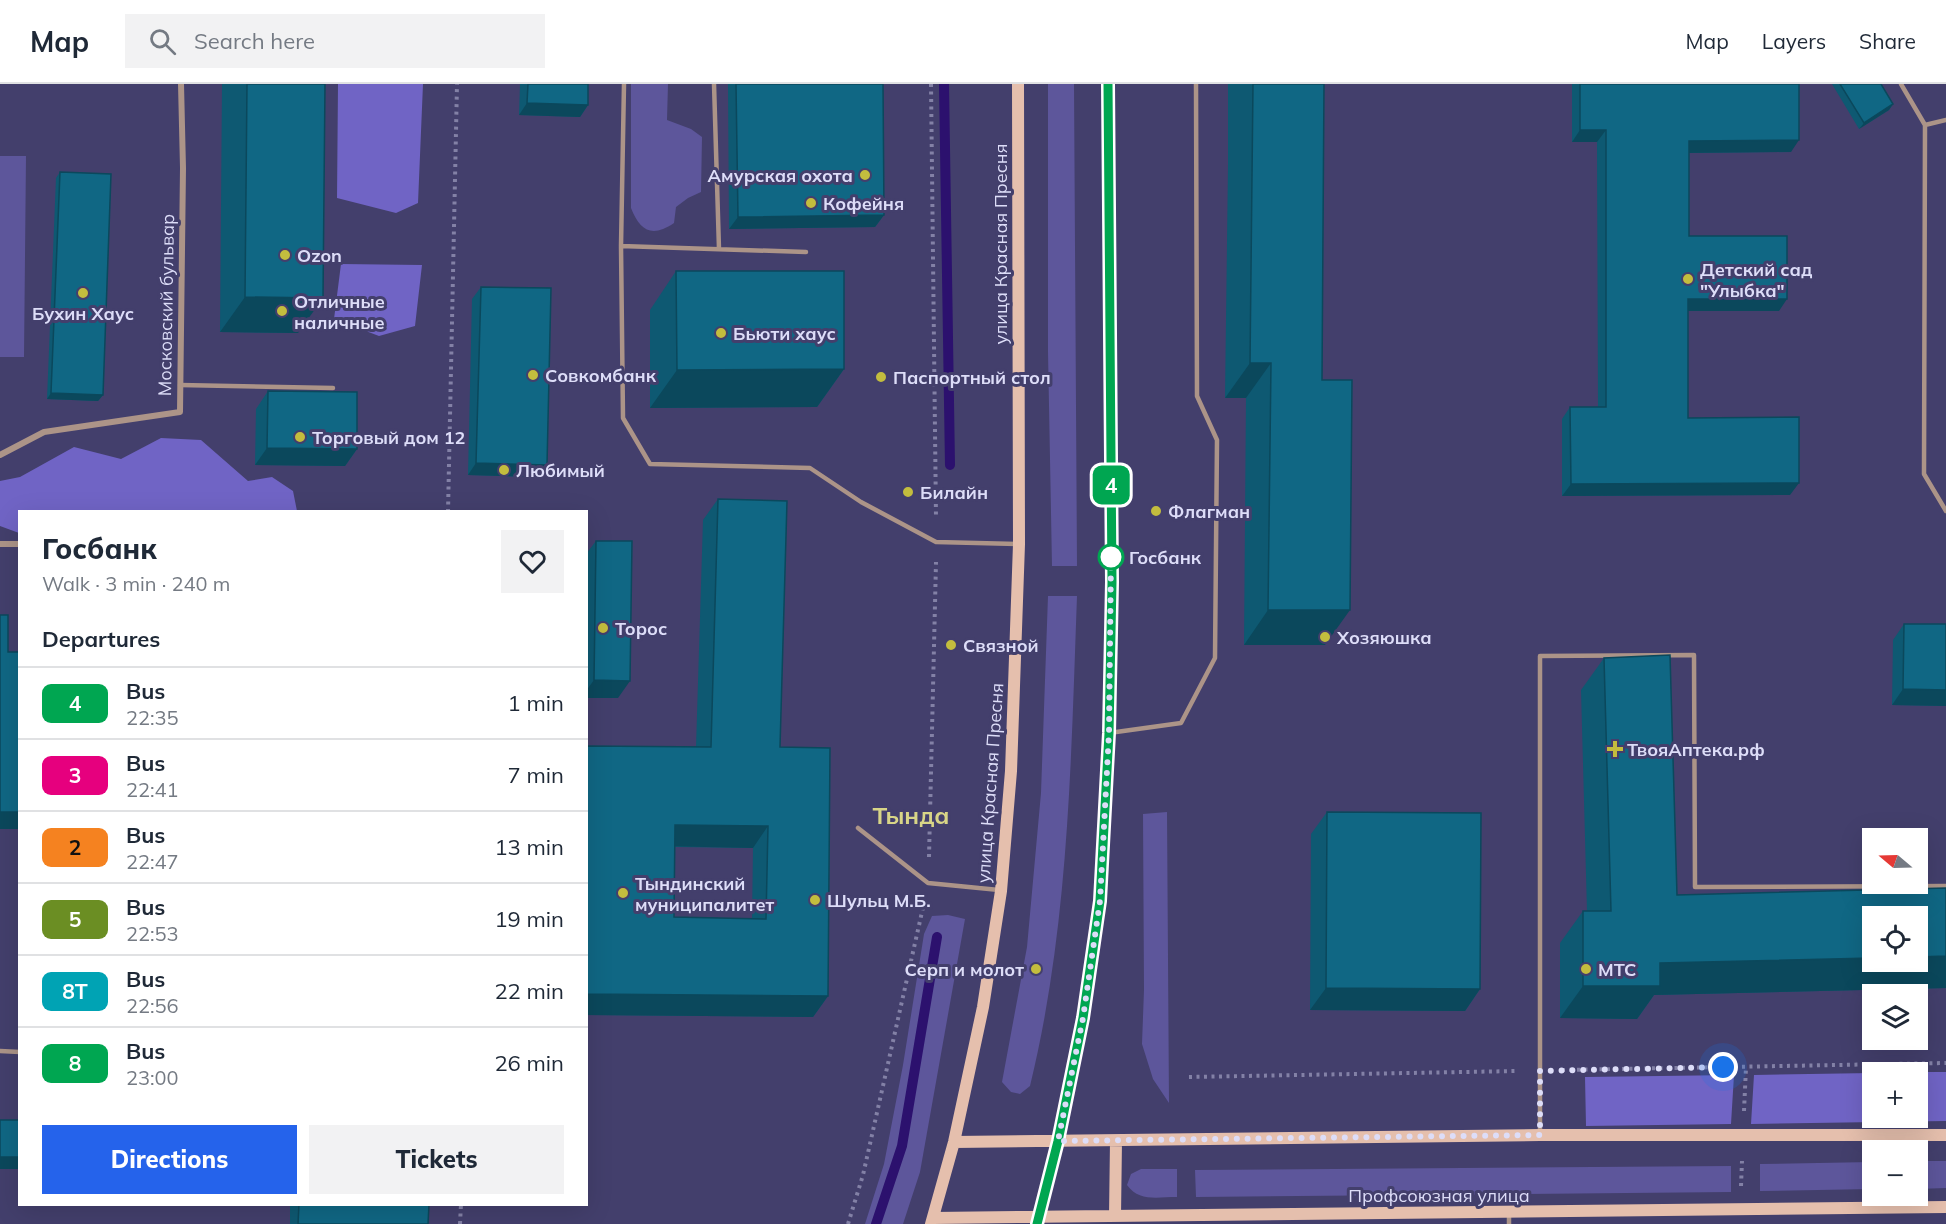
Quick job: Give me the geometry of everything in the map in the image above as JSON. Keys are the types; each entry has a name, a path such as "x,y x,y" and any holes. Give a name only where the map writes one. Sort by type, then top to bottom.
{"street":[{"name":"Московский бульвар","path":"0,455 44,432 180,412 183,168 181,84"},
{"name":"улица Красная Пресня","path":"932,1221 954,1142 983,1006 1001,891 1011,771 1019,544 1018,84"},
{"path":"1038,1221 1058,1141 1083,1018 1100,901 1109,733 1112,582 1108,84"},
{"path":"0,544 18,544"},
{"path":"954,1142 1540,1135 1946,1135"},
{"path":"1115,1216 1116,1141"},
{"name":"Профсоюзная улица","path":"932,1221 1038,1221 1115,1216 1509,1218 1946,1207"}],"lane":[{"path":"624,84 621,246 623,418 650,464 810,468 861,502 936,542 1019,544"},
{"path":"714,84 718,249"},
{"path":"1109,733 1181,723 1215,658 1217,440 1197,396 1196,84"},
{"path":"1900,84 1924,125 1924,474 1946,511"},
{"path":"1924,125 1946,120"},
{"path":"621,246 806,252"},
{"path":"180,385 333,388"},
{"path":"1540,1135 1540,656 1694,655 1695,887 1946,886"},
{"path":"858,828 928,883 1001,891"},
{"path":"0,1051 18,1052"}],"path":[{"path":"448,510 457,84"},
{"path":"848,1224 863,1175 928,883 936,542 931,84"},
{"path":"1189,1077 1946,1063"},
{"path":"460,1224 461,1206"}],"shaded area":[{"path":"338,84 423,84 418,203 396,213 337,198"},
{"path":"631,84 668,84 667,120 691,129 702,137 701,192 676,207 674,223 659,230 653,231 643,227 631,208"},
{"path":"1048,84 1074,84 1077,566 1052,566 1048,352"},
{"path":"0,156 26,156 24,357 0,357"},
{"path":"341,264 422,265 415,326 379,336 334,319"},
{"path":"161,438 201,440 248,481 272,477 293,491 297,510 18,510 18,533 0,526 0,481 20,477 74,447 121,459"},
{"path":"1048,596 1077,596 1070,780 1053,965 1030,1086 1020,1094 1011,1092 1002,1082 1027,947 1041,793"},
{"path":"1167,812 1169,1103 1153,1079 1142,1044 1143,814"},
{"path":"948,915 965,919 920,1172 903,1224 865,1224 884,1164 924,934 932,916"},
{"path":"1928,1072 1946,1072 1946,1121 1928,1121"},
{"path":"1862,1073 1862,1122 1751,1124 1754,1075"},
{"path":"1734,1075 1731,1124 1586,1126 1585,1077"},
{"path":"1928,1161 1946,1161 1946,1188 1928,1189"},
{"path":"1862,1162 1862,1189 1760,1191 1760,1164"},
{"path":"1731,1166 1731,1192 1196,1197 1195,1170"},
{"path":"1141,1169 1177,1169 1177,1197 1149,1197 1137,1194 1127,1185 1131,1174"}],"building":[{"path":"247,84 325,84 323,298 245,297"},
{"path":"528,84 588,84 588,105 527,103"},
{"path":"736,84 883,84 884,215 738,217"},
{"path":"1253,84 1324,84 1322,380 1352,380 1350,610 1268,610 1271,363 1250,363"},
{"name":"Детский сад \"Улыбка\"","path":"1580,84 1799,84 1799,140 1689,141 1689,236 1787,236 1787,299 1688,299 1688,418 1799,417 1799,483 1571,484 1570,407 1606,407 1606,130 1580,130"},
{"path":"1840,84 1881,84 1893,104 1864,123"},
{"path":"60,172 111,174 103,395 51,393"},
{"path":"676,271 844,271 844,369 677,370"},
{"path":"481,287 551,288 547,465 476,463"},
{"name":"Торговый дом 12","path":"268,391 357,392 357,449 267,448"},
{"path":"718,499 787,501 780,747 830,748 828,996 588,994 588,746 711,747","holes":["675,825 768,826 766,919 674,917"]},
{"path":"596,541 632,541 630,681 594,680"},
{"path":"0,615 8,615 8,652 18,652 18,812 0,812"},
{"path":"1904,624 1946,624 1946,690 1903,689"},
{"path":"1670,655 1677,895 1862,890 1862,894 1928,894 1928,888 1946,888 1946,956 1928,957 1928,906 1862,906 1862,958 1660,963 1660,986 1583,986 1583,911 1611,911 1604,658"},
{"path":"1327,812 1481,813 1480,989 1326,988"},
{"path":"0,1120 18,1120 18,1157 0,1157"},
{"path":"299,1206 429,1206 428,1224 298,1224"}],"waterway":[{"path":"944,84 950,465"},
{"path":"876,1224 902,1146 937,937"}],"bus line":[{"name":"4","path":"1037,1224 1058,1141 1083,1018 1100,901 1109,733 1112,582 1108,84"}],"place":[{"name":"Амурская охота","path":"865,175"},
{"name":"Кофейня","path":"811,203"},
{"name":"Ozon","path":"285,255"},
{"name":"Детский сад \"Улыбка\"","path":"1688,279"},
{"name":"Бухин Хаус","path":"83,293"},
{"name":"Отличные наличные","path":"282,311"},
{"name":"Бьюти хаус","path":"721,333"},
{"name":"Совкомбанк","path":"533,375"},
{"name":"Паспортный стол","path":"881,377"},
{"name":"Торговый дом 12","path":"300,437"},
{"name":"Любимый","path":"504,470"},
{"name":"Билайн","path":"908,492"},
{"name":"Флагман","path":"1156,511"},
{"name":"Госбанк","path":"1111,557"},
{"name":"Торос","path":"603,628"},
{"name":"Хозяюшка","path":"1325,637"},
{"name":"Связной","path":"951,645"},
{"name":"ТвояАптека.рф","path":"1615,749"},
{"name":"Тындинский муниципалитет","path":"623,893"},
{"name":"Шульц М.Б.","path":"815,900"},
{"name":"Серп и молот","path":"1036,969"},
{"name":"МТС","path":"1586,969"}],"district":[{"name":"Тында","path":"911,815"}],"route":[{"path":"1111,557 1109,733 1100,901 1083,1018 1058,1141 1540,1135 1540,1071 1723,1067"}]}
